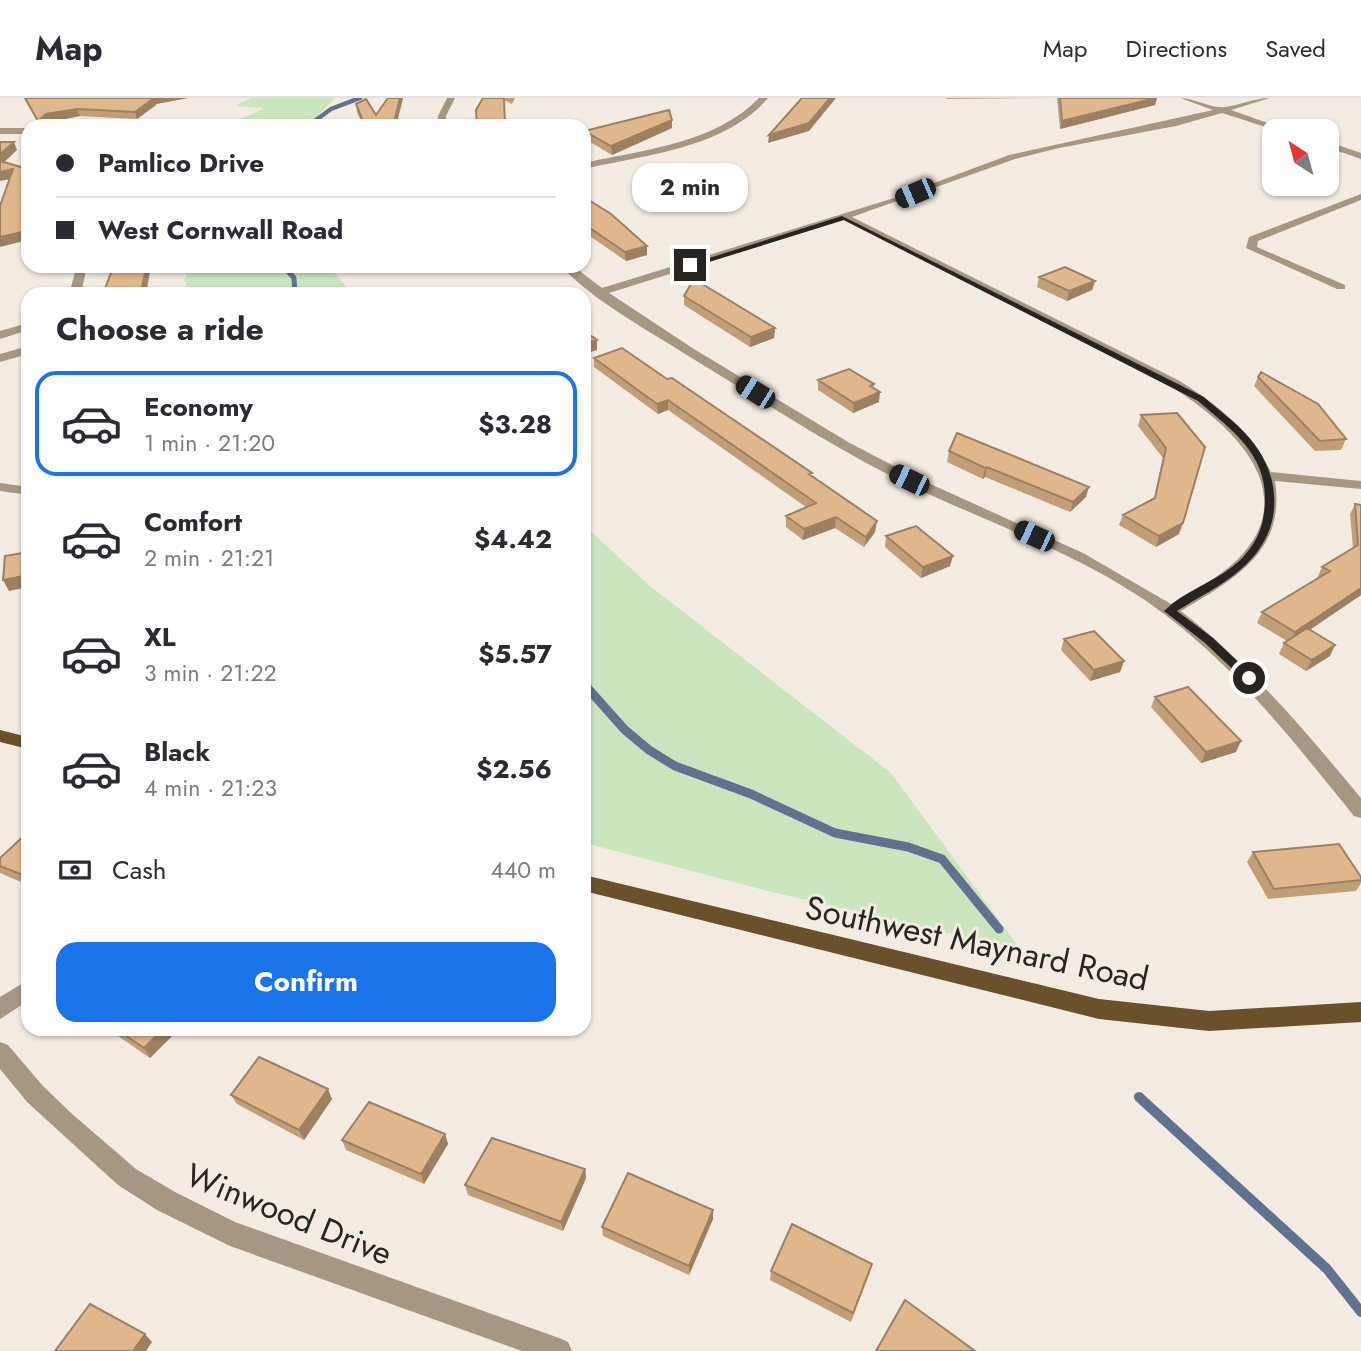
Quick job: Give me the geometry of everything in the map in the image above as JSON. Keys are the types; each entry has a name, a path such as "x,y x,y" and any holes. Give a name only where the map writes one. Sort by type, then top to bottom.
{"main road":[{"path":"0,736 21,741"},
{"name":"Southwest Maynard Road","path":"591,885 1099,1009 1209,1021 1361,1012"}],"street":[{"path":"441,119 451,98"},
{"path":"591,164 711,134 747,115 764,98"},
{"path":"1184,98 1262,123"},
{"path":"602,292 845,217 1012,157 1224,111 1266,98"},
{"path":"0,131 21,131"},
{"path":"1339,149 1361,156"},
{"path":"1341,286 1251,248 1253,239 1361,197"},
{"path":"845,217 1201,399 1242,435 1268,476 1270,504 1266,530 1258,545 1236,569 1170,611"},
{"path":"576,273 690,352 860,455 1114,575 1170,611 1209,640 1249,678 1361,811"},
{"path":"0,335 21,328"},
{"path":"0,358 21,352"},
{"path":"1268,476 1361,485"},
{"path":"0,487 21,489"},
{"path":"0,1009 21,994"},
{"name":"Winwood Drive","path":"0,1052 35,1094 63,1121 127,1177 166,1201 230,1233 559,1351"}],"green space":[{"path":"251,98 335,98 315,119 240,119 265,108 235,106"},
{"path":"186,273 335,273 346,287 187,287"},
{"path":"591,531 650,586 891,773 1021,950 772,892 591,845"}],"building":[{"path":"25,98 154,98 135,112 77,109 46,114 37,119"},
{"path":"388,98 400,98 395,119 362,119 356,104 366,99 376,115"},
{"path":"483,98 504,98 505,119 477,119 476,110"},
{"path":"802,98 830,98 809,123 769,135"},
{"path":"1060,98 1156,98 1062,121"},
{"path":"669,110 672,120 611,146 591,135 591,129"},
{"path":"0,142 14,142 0,154"},
{"path":"0,161 21,167 21,232 0,237 0,206 13,169 0,172"},
{"path":"591,201 611,214 647,246 625,252 591,229"},
{"path":"1065,267 1095,281 1069,291 1039,277"},
{"path":"111,273 145,273 142,287 106,287"},
{"path":"694,279 775,328 751,337 684,296"},
{"path":"622,348 667,379 672,378 812,473 809,474 877,521 866,537 836,517 804,529 786,516 816,503 668,400 657,404 594,358"},
{"path":"849,369 874,384 870,386 880,392 854,403 818,380"},
{"path":"1261,372 1318,404 1346,439 1320,441 1258,377"},
{"path":"1177,413 1205,447 1183,523 1159,536 1123,515 1155,498 1166,448 1141,415"},
{"path":"957,433 1089,487 1073,502 985,468 949,451"},
{"path":"1355,504 1361,505 1361,588 1295,632 1262,612 1330,571 1322,567 1358,545"},
{"path":"916,526 953,556 923,567 886,536"},
{"path":"21,553 21,576 3,580 5,556"},
{"path":"1307,628 1335,645 1312,660 1284,643"},
{"path":"1094,631 1124,661 1094,670 1064,639"},
{"path":"1188,687 1241,741 1206,752 1155,697"},
{"path":"21,838 21,874 0,866 0,858"},
{"path":"1339,844 1361,880 1274,889 1253,852"},
{"path":"126,1036 156,1036 144,1048"},
{"path":"259,1057 328,1089 299,1130 231,1095"},
{"path":"369,1102 445,1134 421,1174 342,1140"},
{"path":"492,1138 585,1169 561,1222 465,1185"},
{"path":"628,1173 713,1210 689,1266 602,1227"},
{"path":"792,1224 872,1264 853,1313 771,1271"},
{"path":"905,1300 975,1351 876,1351"},
{"path":"90,1304 145,1334 133,1351 55,1351"}],"waterway":[{"path":"317,119 331,109 360,98"},
{"path":"289,273 294,278 295,287"},
{"path":"591,692 625,730 649,750 675,766 751,794 835,833 908,847 942,859 999,929"},
{"path":"1139,1097 1327,1269 1361,1312"}],"route":[{"path":"690,265 845,217 1201,399 1242,435 1256,454 1268,476 1270,504 1266,530 1248,557 1236,569 1170,611 1209,640 1249,678"}]}
